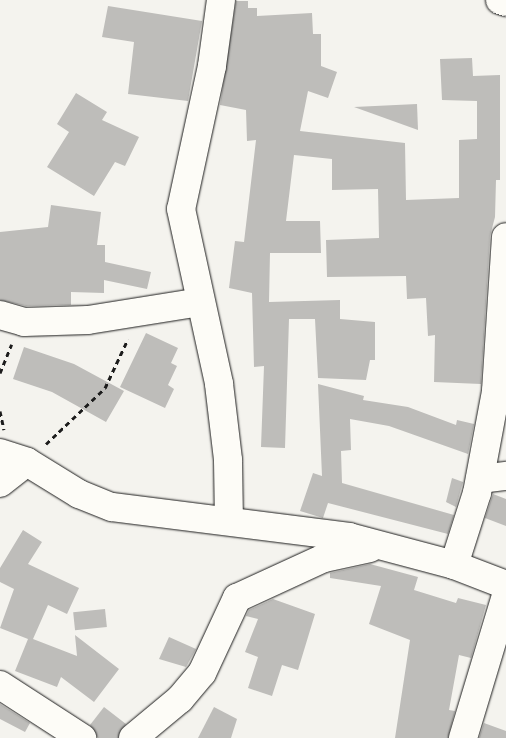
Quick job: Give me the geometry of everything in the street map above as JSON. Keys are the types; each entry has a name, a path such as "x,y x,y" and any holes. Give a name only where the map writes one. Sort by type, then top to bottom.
{"street":[{"path":"221,0 212,66 181,209 219,384 228,460 229,521"},
{"path":"500,0 506,2"},
{"path":"454,565 493,478 496,391 506,237"},
{"path":"12,318 88,320 147,309 201,302"},
{"path":"0,453 27,462 79,494 112,507 229,521 387,546 454,565 506,585"},
{"path":"0,483 27,462"},
{"path":"133,738 180,699 202,673 237,598 337,554 387,546"},
{"path":"463,738 506,596"},
{"path":"0,685 82,738"}],"path":[{"path":"27,462 105,388 120,352 147,309"},
{"path":"0,373 12,318"}],"building":[{"path":"236,1 248,1 248,8 257,8 257,16 312,13 313,34 321,34 321,66 337,72 328,98 308,91 300,131 405,143 406,200 459,198 459,140 477,139 477,101 442,100 440,59 472,58 473,76 500,75 500,180 496,180 495,217 490,236 481,384 434,382 435,335 428,336 426,298 407,299 406,276 327,277 326,240 379,238 378,189 332,190 332,159 294,155 286,221 320,221 321,253 270,253 269,302 340,300 340,319 375,322 375,360 370,360 366,380 318,378 315,319 289,319 285,448 261,447 264,366 254,367 252,293 229,288 235,241 244,242 256,140 247,141 246,110 220,105"},
{"path":"108,6 202,21 188,101 128,94 134,42 102,37"},
{"path":"76,93 107,112 102,120 139,137 125,166 115,162 94,196 47,167 69,132 57,124"},
{"path":"417,104 418,130 354,107"},
{"path":"51,205 101,212 97,245 105,245 105,262 151,272 147,289 104,280 104,293 71,292 71,305 26,306 0,300 0,232 48,227"},
{"path":"146,333 178,348 171,363 177,366 168,385 174,389 165,408 120,387"},
{"path":"24,347 74,364 124,391 106,422 52,392 13,379"},
{"path":"318,384 364,396 363,400 408,407 456,425 457,420 474,424 468,454 389,426 350,419 351,450 341,451 342,483 454,515 448,534 328,503 323,518 300,511 313,473 322,476"},
{"path":"452,478 463,482 456,507 446,502"},
{"path":"493,494 506,499 506,526 485,518"},
{"path":"23,530 42,542 28,564 79,588 67,614 48,605 33,639 77,656 75,635 119,669 94,702 61,677 57,687 15,671 28,639 0,628 14,589 0,582 0,568"},
{"path":"370,564 418,577 414,590 456,603 458,598 486,605 471,658 459,655 449,710 455,711 448,738 395,738 410,640 369,624 381,586 330,578 330,573"},
{"path":"273,599 315,614 298,670 282,665 272,696 248,688 258,657 245,652 258,619 246,616 249,610"},
{"path":"105,609 107,627 75,630 73,612"},
{"path":"169,637 196,649 186,667 159,659"},
{"path":"0,704 30,723 25,732 0,719"},
{"path":"104,707 126,724 118,738 98,738 90,725"},
{"path":"214,707 237,719 231,738 198,738"},
{"path":"484,723 506,731 506,738 479,738"}]}
